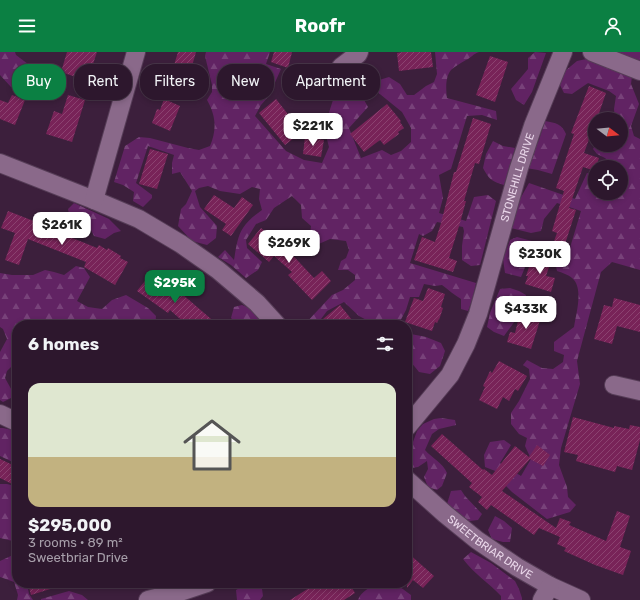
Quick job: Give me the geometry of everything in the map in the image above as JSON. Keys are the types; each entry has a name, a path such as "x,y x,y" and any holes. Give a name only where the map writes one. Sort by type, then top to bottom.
{"street":[{"path":"94,200 136,52"},
{"path":"345,64 359,52"},
{"name":"STONEHILL DRIVE","path":"412,421 450,376 466,344 478,314 516,178 531,132 563,52"},
{"path":"592,52 640,71"},
{"path":"0,163 139,219 181,244 218,270 257,303 272,320"},
{"path":"614,385 640,391"},
{"path":"0,414 12,420"},
{"name":"SWEETBRIAR DRIVE","path":"412,484 477,540 518,567 546,593 582,600"},
{"path":"148,600 179,588"}],"green space":[{"path":"0,52 15,52 16,55 28,64 12,64 12,87 0,75"},
{"path":"206,52 270,52 266,64 217,64 217,100 265,100 255,116 286,151 304,160 322,163 329,147 324,128 333,100 364,100 368,107 349,128 361,158 382,150 391,155 401,151 411,142 411,128 402,112 380,94 380,80 389,77 400,84 407,95 414,95 434,82 437,74 435,52 479,52 451,70 446,87 447,98 496,111 497,120 482,115 467,116 451,169 439,175 443,198 439,213 466,221 474,197 488,195 496,201 480,265 471,266 462,260 463,227 437,222 432,231 423,236 419,234 410,263 476,283 468,311 461,309 461,299 442,285 435,286 424,284 419,297 410,297 401,320 367,320 359,316 344,302 327,311 321,319 322,320 309,320 332,295 343,290 355,280 355,275 348,270 338,270 341,261 346,258 349,250 346,241 330,239 312,247 307,244 311,226 302,218 301,205 292,196 274,208 266,220 256,224 246,240 247,248 262,262 258,270 246,278 231,265 218,257 225,250 234,260 239,235 245,225 262,210 259,199 260,189 252,187 240,194 220,191 208,186 199,188 195,191 200,207 217,226 216,238 207,245 192,241 178,226 181,209 186,204 192,191 180,172 172,174 174,155 148,146 136,183 152,195 152,198 143,207 133,201 134,192 123,185 114,182 125,146 139,137 150,138 199,150 210,146 214,134 214,117 207,100 209,100 212,92 212,85 209,73 209,64 207,64 205,56"},
{"path":"535,52 546,53 532,92 524,105 516,100 511,89 528,69 528,58"},
{"path":"616,52 640,52 640,62"},
{"path":"591,58 632,76 631,84 639,104 631,126 634,136 640,139 640,270 612,262 601,272 577,361 580,384 561,448 559,465 567,487 568,497 576,505 570,512 547,519 506,486 503,474 485,467 484,455 490,442 504,440 511,445 500,463 521,476 531,459 525,446 527,438 519,434 511,424 511,413 530,379 529,369 523,365 527,360 542,368 553,369 563,362 564,355 554,351 554,342 574,327 577,309 577,285 574,280 566,274 557,271 554,257 531,253 521,277 505,273 503,259 510,240 517,237 569,251 581,211 557,203 544,219 541,231 531,233 511,228 520,199 529,183 575,199 587,173 588,200 628,200 628,160 607,160 595,152 628,152 628,112 614,112 616,96 609,91 588,83 572,94 564,93 560,85 565,71 577,61"},
{"path":"274,67 281,69 274,85"},
{"path":"545,121 558,124 563,128 566,134 552,174 526,168 539,140"},
{"path":"493,141 503,146 515,148 504,185 491,179 483,168 486,154"},
{"path":"74,203 109,219 121,231 114,233 105,239 94,236 91,230 70,219 68,209"},
{"path":"76,266 84,268 90,277 77,301 88,307 102,309 112,300 126,295 148,308 156,316 156,320 12,320 12,364 7,371 5,378 12,391 12,398 3,402 0,400 0,352 7,339 3,329 0,327 0,273 12,275 33,275 45,270 64,275"},
{"path":"510,288 526,295 523,307 515,322 504,336 487,327 490,313 500,289"},
{"path":"242,305 256,311 262,320 233,320 231,318 234,307"},
{"path":"412,334 426,337 441,343 445,351 440,366 430,374 419,372 412,363"},
{"path":"441,418 455,420 456,425 439,429 432,434 425,450 440,463 447,473 442,486 437,490 428,487 424,477 428,469 427,461 418,467 412,468 412,445 417,431 423,424 434,419"},
{"path":"0,428 12,430 12,462 0,456"},
{"path":"0,484 12,485 12,541 0,538"},
{"path":"461,490 482,514 478,520 469,521 456,518 447,504 451,491"},
{"path":"495,516 512,528 510,542 492,539 488,530"},
{"path":"471,552 491,563 515,581 522,600 501,600 501,596 463,559"},
{"path":"12,555 12,581 0,577 0,561"},
{"path":"16,588 28,588 29,594 33,600 17,600 18,595"},
{"path":"240,588 262,588 263,596 260,600 237,600 236,590"},
{"path":"368,588 401,588 411,595 411,600 358,600 364,591"},
{"path":"69,591 82,595 88,600 41,600 41,599"}],"building":[{"path":"67,52 97,52 93,64 74,64 74,76 66,74 66,64 63,64"},
{"path":"178,52 196,52 193,64 174,64"},
{"path":"274,52 292,52 289,64 282,64 282,66 271,62"},
{"path":"431,52 433,67 399,71 397,53"},
{"path":"490,56 508,62 495,102 476,95"},
{"path":"589,86 606,93 599,112 588,112 588,142 584,153 599,158 598,160 588,160 588,169 583,167 569,208 576,210 565,244 554,241 557,233 552,231 564,191 556,188 574,134 571,133"},
{"path":"12,95 12,100 25,100 15,125 0,119 0,100 8,103"},
{"path":"68,95 74,97 74,100 85,100 72,142 46,134 54,111 62,114"},
{"path":"276,99 302,132 285,145 259,113"},
{"path":"164,100 180,106 170,131 152,123 157,109 160,110"},
{"path":"387,104 401,121 400,122 404,128 398,132 399,134 384,145 380,140 364,152 350,134"},
{"path":"473,118 491,124 479,164 475,163 464,201 466,201 460,223 449,258 457,261 453,272 414,260 422,237 435,242 454,172 456,172"},
{"path":"305,137 324,140 321,157 303,154"},
{"path":"150,149 168,154 157,189 139,184"},
{"path":"214,195 234,208 242,197 253,205 231,236 222,230 226,224 204,209"},
{"path":"8,211 49,227 52,221 62,225 60,229 71,234 70,237 97,248 99,245 107,250 108,248 121,256 120,258 128,262 115,285 84,267 86,262 28,239 19,265 5,260 15,233 1,228"},
{"path":"261,228 282,246 283,245 314,278 322,271 331,281 312,300 288,275 292,272 274,256 269,262 248,244"},
{"path":"534,255 551,261 546,276 555,278 551,292 525,284 528,276 526,276 530,264 532,264"},
{"path":"148,277 170,292 174,287 212,320 181,320 170,310 168,313 137,291"},
{"path":"428,288 445,294 439,320 437,323 435,322 432,331 412,324 412,320 406,320 414,298 423,301"},
{"path":"614,298 640,305 640,332 617,326 612,344 594,339 604,305 612,307"},
{"path":"340,305 352,320 324,320 323,319"},
{"path":"525,309 542,314 531,349 507,342 510,332 515,333 518,321 521,322"},
{"path":"499,361 527,376 518,391 515,389 509,401 503,397 497,409 479,400 485,387 483,386 490,371 492,373"},
{"path":"573,417 614,428 614,426 629,429 630,425 640,427 640,440 632,470 617,466 615,472 576,461 578,455 564,452"},
{"path":"442,434 483,470 484,469 492,475 515,446 529,457 537,445 550,455 543,466 530,459 502,491 556,528 560,518 571,522 569,525 606,541 617,511 630,516 620,547 631,551 623,575 595,565 564,551 566,548 557,544 560,537 539,528 534,535 491,505 487,510 478,502 482,497 469,487 472,483 431,446"},
{"path":"0,459 12,465 12,484 0,478"},
{"path":"412,556 434,576 423,588 413,580 412,581"},
{"path":"29,588 54,588 31,595"},
{"path":"309,588 352,588 355,593 344,600 290,600"}]}
